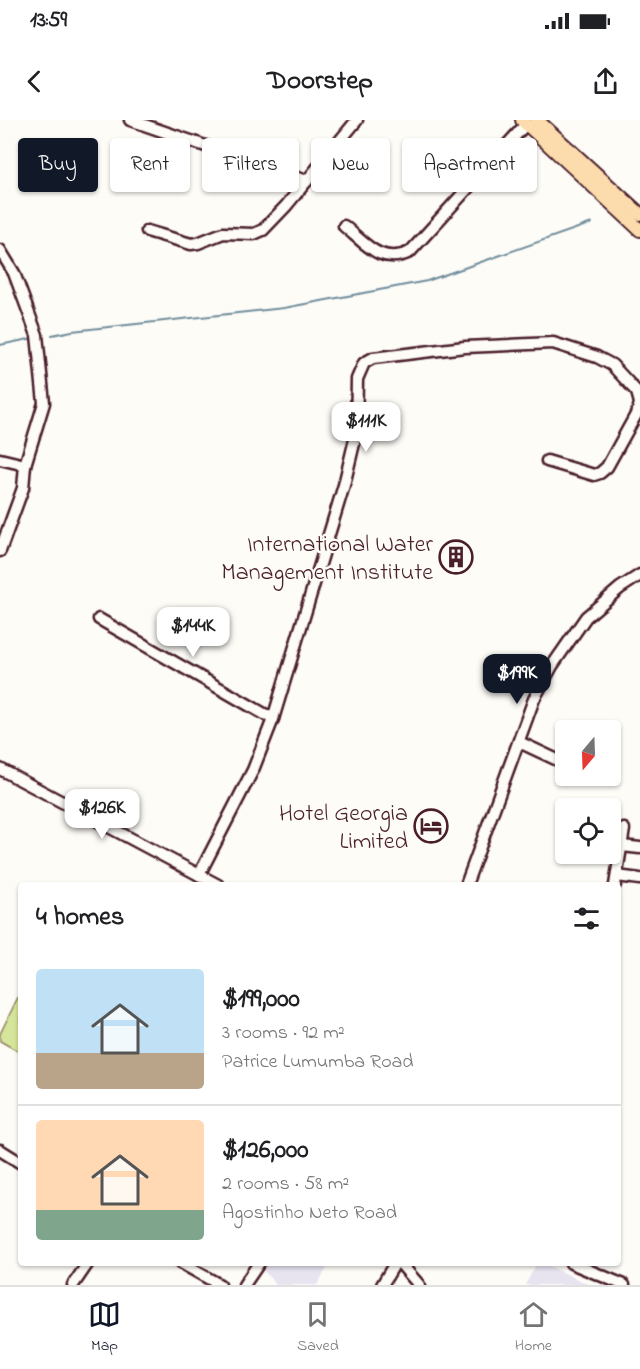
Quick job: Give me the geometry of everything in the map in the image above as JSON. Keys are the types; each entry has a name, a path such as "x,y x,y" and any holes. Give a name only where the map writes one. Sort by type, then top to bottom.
{"main road":[{"path":"528,121 640,214"},
{"path":"528,121 640,230"}],"street":[{"path":"130,120 307,181"},
{"path":"147,231 191,244 224,233 254,234 263,230 357,120"},
{"path":"344,226 376,253 388,257 399,257 410,252 528,121"},
{"path":"0,250 14,273 37,335 44,404 25,465 23,488 0,551"},
{"path":"199,875 253,770 273,719 344,485 356,435 357,380 364,363 373,358 433,351 541,343 562,346 607,361 637,392 640,403 638,411 607,467 594,475 547,460"},
{"path":"0,459 25,465"},
{"path":"467,882 534,699 569,640 586,617 620,588 640,575"},
{"path":"99,619 273,719"},
{"path":"519,742 555,759"},
{"path":"0,769 212,882"},
{"path":"624,829 621,846 640,848"},
{"path":"618,864 616,881 640,879"},
{"path":"0,1150 18,1161"},
{"path":"74,1285 86,1266"},
{"path":"186,1266 220,1285"},
{"path":"198,1274 202,1266"},
{"path":"244,1285 257,1266"},
{"path":"382,1285 393,1266"},
{"path":"402,1266 419,1285"},
{"path":"578,1266 624,1285"}],"shaded area":[{"path":"267,1266 328,1266 317,1285 276,1285 264,1271"},
{"path":"535,1266 549,1266 590,1285 525,1285"}],"green space":[{"path":"18,997 18,1051 0,1041 0,1034"}],"waterway":[{"path":"52,335 284,308 427,281 592,223"},
{"path":"0,345 34,338"}],"place":[{"name":"International Water Management Institute","path":"456,557"},
{"name":"Hotel Georgia Limited","path":"431,826"}]}
